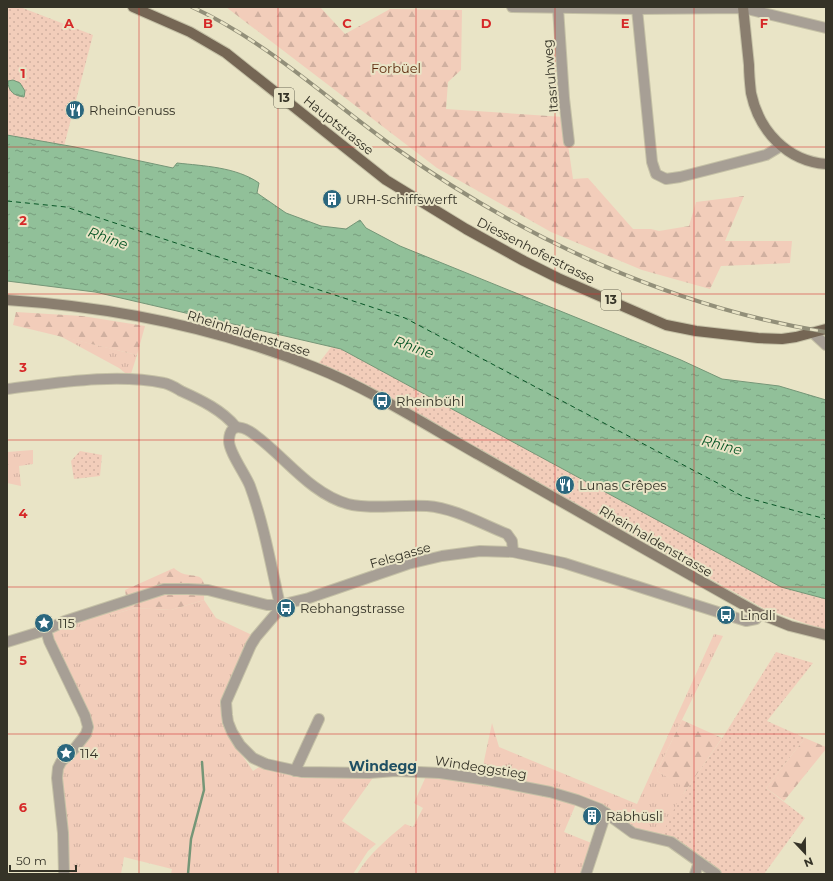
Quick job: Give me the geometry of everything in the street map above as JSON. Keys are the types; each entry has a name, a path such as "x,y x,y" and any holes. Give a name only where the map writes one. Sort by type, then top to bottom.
{"main road":[{"name":"Hauptstrasse","path":"133,7 190,32 226,53 386,180 425,204"},
{"path":"743,8 751,93 760,119 769,134 793,155 812,163 826,164"},
{"name":"Diessenhoferstrasse","path":"425,204 466,229 524,261 565,281 666,324 696,331 758,338 782,339 826,329"},
{"name":"Rheinhaldenstrasse","path":"7,300 53,303 155,318 203,330 262,348 316,368 385,402 760,614 790,626 826,635"}],"street":[{"path":"512,7 637,9 743,8 826,28"},
{"name":"Itasruhweg","path":"558,8 564,98 569,142"},
{"path":"637,9 652,162 656,174 666,179 680,177 766,155 781,146"},
{"path":"813,333 826,345"},
{"path":"7,389 65,382 132,379 166,384 204,401 236,428"},
{"path":"280,605 256,500 229,444 230,435 236,428 245,428 256,435 318,490 347,504 367,506 426,506 443,508 507,534 512,541 513,552"},
{"name":"Felsgasse","path":"7,642 164,589 188,588 208,590 267,605 280,605 309,598 415,562 442,556 480,551 513,552 564,563 746,621 756,619 760,614"},
{"name":"Windeggstieg","path":"280,605 279,610 251,645 226,702 228,722 232,732 240,745 253,758 266,764 295,771 369,773 410,771 457,775 550,792 577,800 606,813 633,833 671,842 716,874"},
{"path":"46,630 49,641 85,716 88,727 83,739 61,762 58,768 57,778 63,833 64,874"},
{"path":"295,771 319,720"},
{"path":"586,874 606,813"},
{"path":"695,874 699,862"}],"green space":[{"path":"7,7 20,7 93,35 64,146 7,135"},
{"name":"Forbüel","path":"226,7 320,7 345,34 390,9 462,10 461,70 448,82 446,109 564,117 573,179 588,178 633,229 651,229 659,231 689,226 696,202 744,196 725,241 792,241 790,263 721,266 710,289 642,270 551,232 437,168"},
{"path":"16,312 82,316 145,326 137,355 13,325"},
{"path":"60,336 137,355 130,377 119,368"},
{"path":"332,346 341,349 781,587 826,599 826,631 763,608 373,391 318,364"},
{"path":"33,450 33,464 19,466 21,486 7,483 7,452"},
{"path":"80,451 102,455 100,476 74,479 71,461"},
{"path":"174,568 186,575 201,578 205,589 204,600 171,610 135,608 111,615 109,610 127,603 125,590"},
{"path":"204,600 216,618 252,635 223,708 229,736 253,771 264,764 375,775 342,821 376,844 368,851 353,874 171,874 172,869 124,857 121,874 66,874 61,771 65,763 91,728 54,646 53,634 59,627 109,610 111,615 135,608 171,610"},
{"path":"714,634 723,636 657,771 687,788 661,837 641,832 578,799 564,832 594,844 582,874 357,874 373,853 405,824 413,827 423,808 414,803 427,774 480,780 492,723 499,747 637,804"},
{"path":"776,652 813,663 767,721 805,738 766,788 805,818 764,874 718,874 661,837 677,803 723,737"},
{"path":"682,720 722,738 687,789 657,771"},
{"path":"805,738 826,747 826,749 784,801 766,788"}],"water":[{"path":"13,80 20,83 25,91 24,97 15,94 10,90 8,81"},
{"name":"Rhine","path":"7,135 75,147 173,168 177,163 209,166 230,170 259,183 257,193 286,213 321,226 346,229 360,220 366,228 400,246 681,360 722,379 779,386 826,400 826,599 781,587 341,349 95,292 7,281"}],"waterway":[{"path":"188,874 191,839 204,790 202,762"}],"ferry route":[{"path":"7,201 66,207 405,318 744,497 826,519"}],"railway":[{"path":"192,7 247,37 298,73 372,131 446,182 496,212 548,240 601,265 656,287 712,306 769,321 826,332"}],"place":[{"name":"RheinGenuss","path":"75,110"},
{"name":"URH-Schiffswerft","path":"332,199"},
{"name":"Rheinbühl","path":"382,401"},
{"name":"Lunas Crêpes","path":"565,485"},
{"name":"Rebhangstrasse","path":"286,608"},
{"name":"Lindli","path":"726,615"},
{"name":"115","path":"44,623"},
{"name":"114","path":"66,753"},
{"name":"Räbhüsli","path":"592,816"}],"district":[{"name":"Windegg","path":"383,766"}]}
